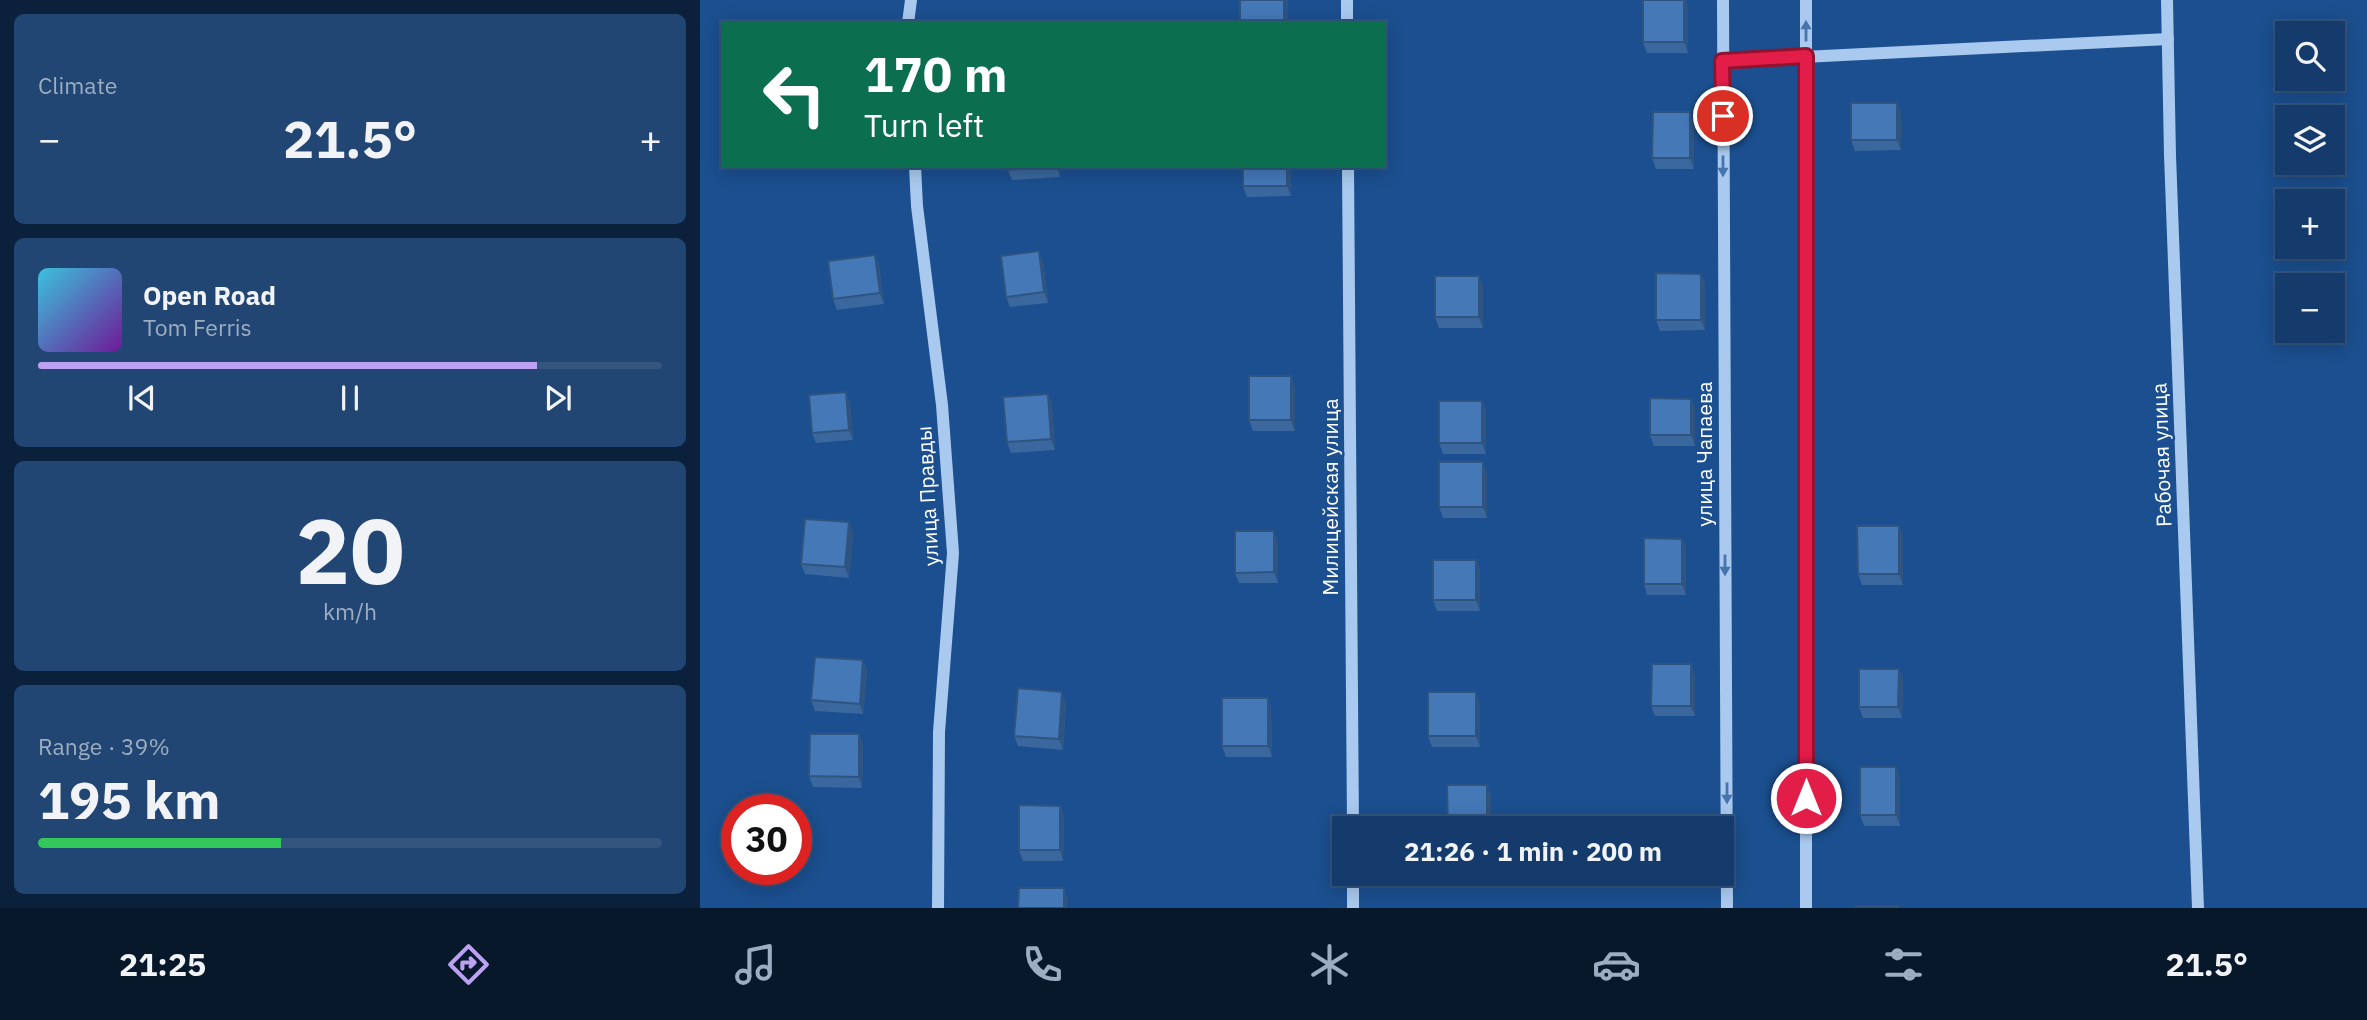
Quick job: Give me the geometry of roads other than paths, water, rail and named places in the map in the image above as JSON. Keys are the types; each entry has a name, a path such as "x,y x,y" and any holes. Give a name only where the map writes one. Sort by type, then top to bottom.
{"street":[{"path":"908,21 911,0"},
{"path":"1347,0 1348,21"},
{"name":"улица Чапаева","path":"1723,0 1727,908"},
{"path":"1806,0 1806,908"},
{"name":"Рабочая улица","path":"2167,0 2170,155 2198,908"},
{"path":"1722,61 2168,40"},
{"name":"улица Правды","path":"915,168 917,205 942,405 953,553 939,732 937,908"},
{"name":"Милицейская улица","path":"1348,168 1353,816"},
{"path":"1353,886 1353,908"}]}
